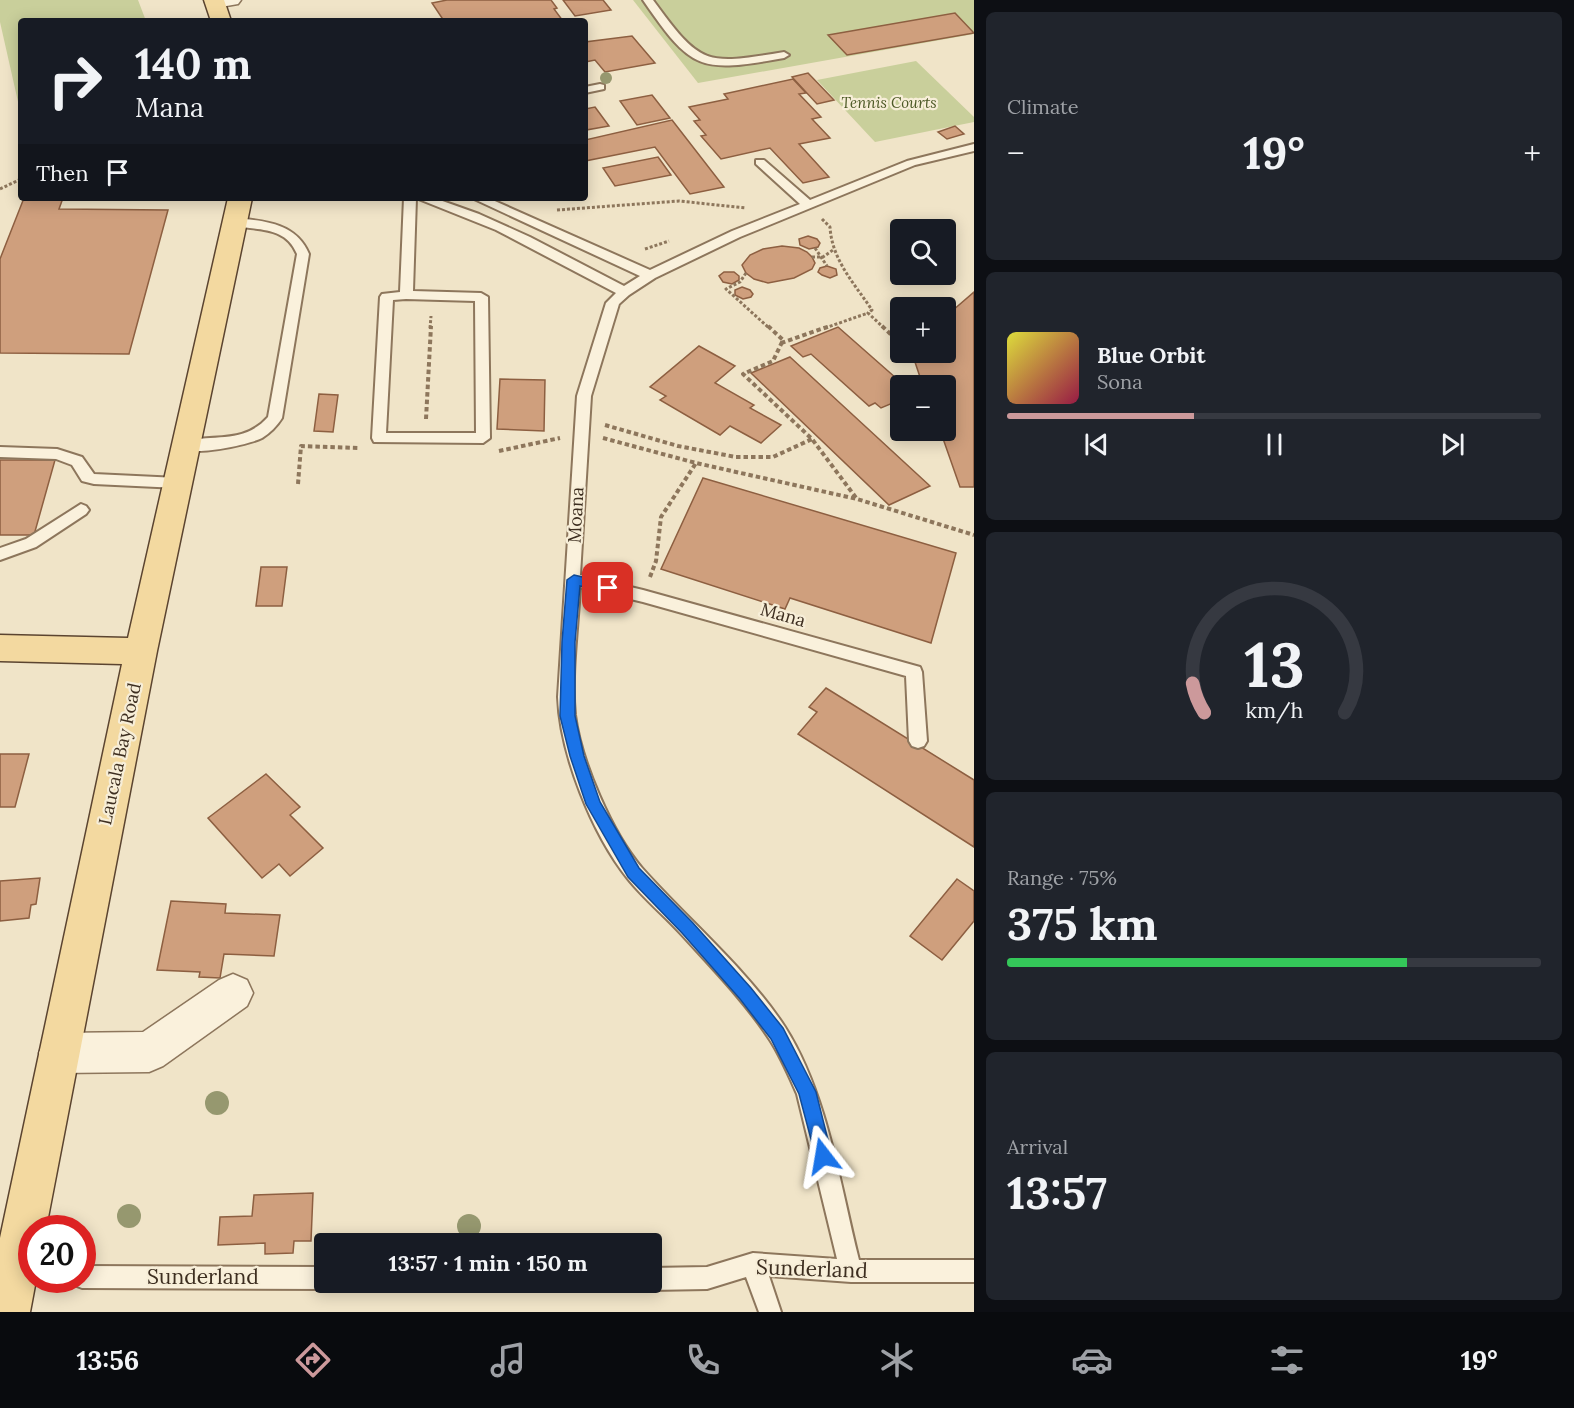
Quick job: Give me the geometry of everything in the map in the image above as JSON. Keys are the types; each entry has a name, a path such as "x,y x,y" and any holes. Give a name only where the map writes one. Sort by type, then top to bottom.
{"main road":[{"name":"Laucala Bay Road","path":"31,1215 59,1053 141,651 238,210"},
{"path":"0,648 141,651"}],"street":[{"path":"59,1053 149,1052 233,993"}],"lane":[{"path":"648,0 683,48 697,59 713,64 733,64 784,55"},
{"path":"588,89 600,87"},
{"name":"Moana","path":"851,1271 807,1092 793,1062 777,1033 746,993 634,872 594,804 577,756 567,716 568,642 574,580 576,507 584,396 614,303 624,292 650,275 736,234 911,163 974,147"},
{"path":"760,162 808,205"},
{"path":"406,295 410,201"},
{"path":"432,201 453,207 510,233 624,292"},
{"path":"453,207 461,201"},
{"path":"485,201 650,275"},
{"path":"186,446 251,439 268,428 276,418 303,254 297,239 287,232 259,224 238,210"},
{"path":"406,295 481,297 483,438 379,438 387,297 406,295"},
{"path":"0,452 57,454 77,461 87,477 178,483"},
{"path":"0,554 31,543 81,510"},
{"name":"Mana","path":"574,580 643,596 914,672 918,741"},
{"path":"753,1264 770,1312"},
{"name":"Sunderland","path":"662,1279 707,1278 753,1264 851,1271 974,1271"},
{"name":"Sunderland","path":"96,1277 314,1278"}],"path":[{"path":"0,189 18,180"},
{"path":"551,211 679,201 748,208"},
{"path":"815,248 827,266"},
{"path":"812,257 823,257 833,250"},
{"path":"746,273 737,285 726,289 783,340 773,361 743,374 812,439 857,499"},
{"path":"424,437 432,296"},
{"path":"781,344 868,313"},
{"path":"583,423 678,446 736,457 773,457 812,439"},
{"path":"583,423 599,437 696,464 857,499 974,535"},
{"path":"643,596 656,561 662,517 696,464"}],"green space":[{"path":"0,0 138,0 145,18 18,18 18,102 0,22"},
{"path":"633,0 974,0 974,34 698,83"},
{"name":"Tennis Courts","path":"916,61 974,117 974,122 875,142 817,80"}],"building":[{"path":"447,0 551,0 561,18 442,18 432,3"},
{"path":"563,0 603,0 611,10 575,16"},
{"path":"955,13 974,33 847,55 828,35"},
{"path":"632,36 655,63 605,72 595,60 588,61 588,42"},
{"path":"808,73 834,100 817,104 792,77"},
{"path":"793,79 806,93 799,94 821,117 812,119 830,138 799,144 829,177 803,183 770,148 721,159 701,136 706,135 694,121 700,120 689,107 728,99 724,94"},
{"path":"652,95 670,118 637,125 620,101"},
{"path":"595,107 609,126 588,130 588,108"},
{"path":"672,120 724,187 690,194 655,147 588,160 588,139"},
{"path":"955,126 964,134 947,139 938,132"},
{"path":"658,157 671,175 615,186 603,168"},
{"path":"23,201 62,201 59,209 168,210 129,354 0,353 0,259"},
{"path":"808,236 817,239 820,243 818,247 809,249 800,245 799,239"},
{"path":"782,246 799,248 807,252 815,263 812,269 794,278 768,283 754,279 746,273 742,265 750,255 763,249"},
{"path":"827,266 836,269 837,275 830,278 818,272 820,268"},
{"path":"724,272 734,272 739,276 739,280 732,284 723,282 719,276"},
{"path":"742,287 750,290 753,294 751,297 743,299 735,295 735,290"},
{"path":"974,292 974,487 960,487 944,441 956,441 956,375 919,375 915,363 956,363 956,308"},
{"path":"838,327 893,375 890,375 890,404 881,408 875,403 869,406 811,354 803,357 791,346"},
{"path":"699,346 735,366 715,383 754,405 750,408 781,425 761,443 730,426 720,435 660,400 666,396 650,387"},
{"path":"790,357 930,486 889,505 751,373"},
{"path":"500,379 545,380 544,431 497,429"},
{"path":"319,394 338,395 333,432 314,431"},
{"path":"0,460 55,460 34,535 0,535"},
{"path":"703,478 956,553 931,643 790,598 785,609 661,569"},
{"path":"261,567 287,567 282,606 256,606"},
{"path":"826,688 974,780 974,847 798,734 817,712 809,707"},
{"path":"0,754 29,754 15,807 0,807"},
{"path":"266,774 300,807 290,815 323,848 290,876 279,864 262,878 208,818"},
{"path":"40,878 36,904 31,905 29,918 0,921 0,881"},
{"path":"957,879 974,891 974,921 942,960 910,936"},
{"path":"171,901 226,904 225,913 280,915 274,956 224,954 220,978 199,977 200,972 157,970"},
{"path":"313,1193 311,1241 294,1241 293,1253 265,1254 265,1243 218,1245 220,1217 252,1216 254,1195"}],"route":[{"path":"608,588 574,580 568,642 567,716 577,756 594,804 634,872 746,993 777,1033 807,1092 823,1156"}]}
